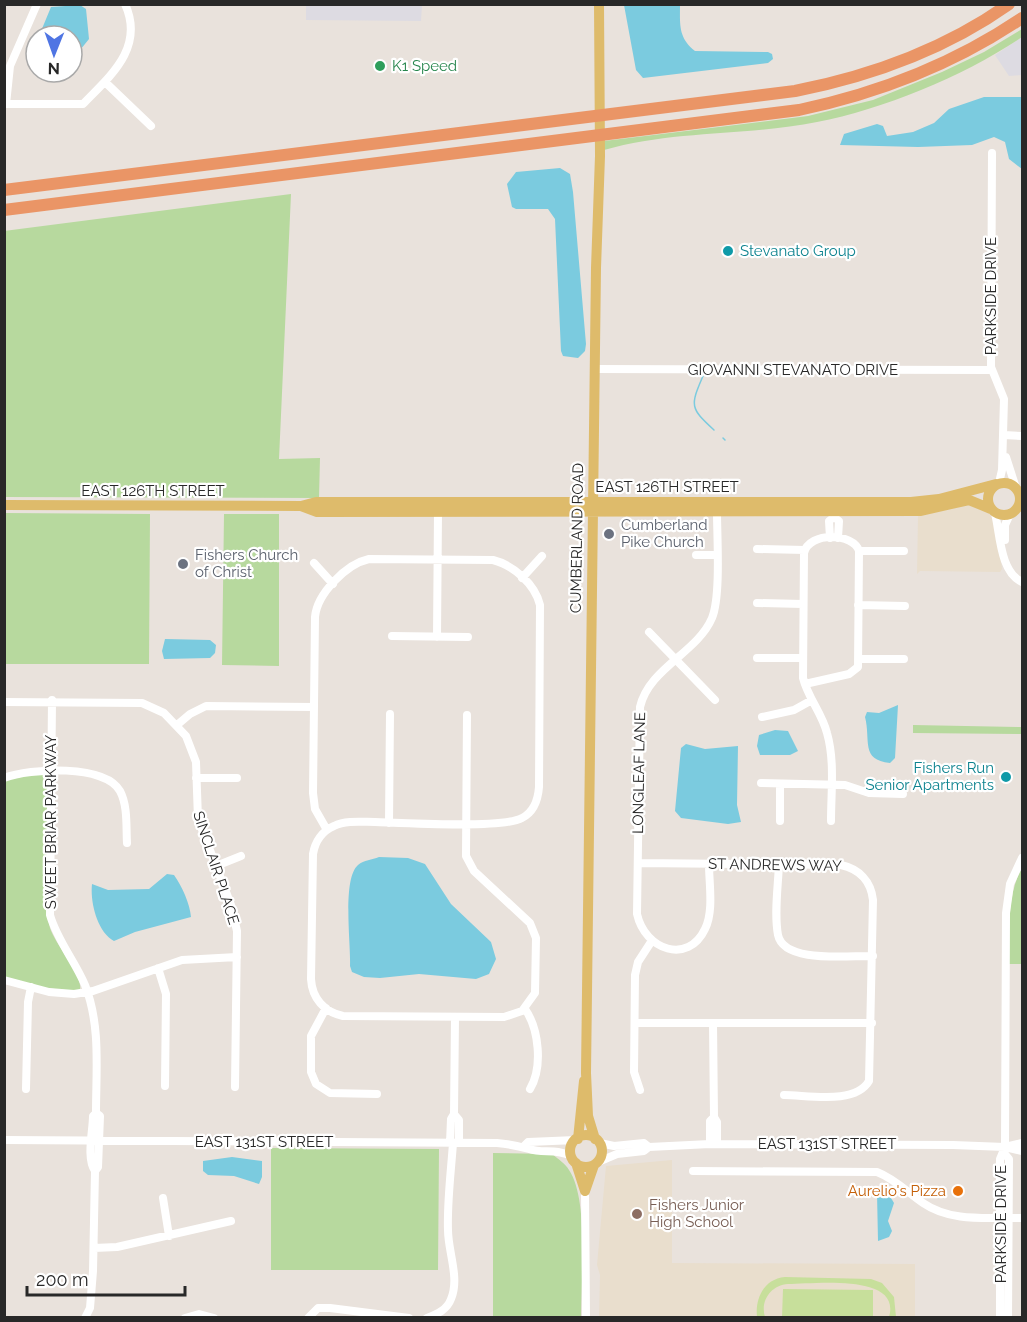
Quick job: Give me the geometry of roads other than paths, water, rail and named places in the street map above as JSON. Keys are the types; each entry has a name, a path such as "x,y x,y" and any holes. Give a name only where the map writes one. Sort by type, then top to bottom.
{"highway":[{"path":"4,190 795,92 841,81 902,62 939,45 994,14 1007,4"},
{"path":"4,210 799,110 873,92 926,72 978,46 1023,18"}],"main road":[{"name":"CUMBERLAND ROAD","path":"597,1141 588,1116 586,1072 594,369 600,156 599,4"},
{"name":"EAST 126TH STREET","path":"301,506 317,512 438,512 592,507 717,512 834,510 930,501 998,484"},
{"path":"998,484 1011,484 1019,491 1020,504 1015,513 993,511 988,496 998,484"},
{"name":"EAST 126TH STREET","path":"4,505 301,506 316,501 920,511 969,500 981,503 993,511"},
{"name":"CUMBERLAND ROAD","path":"577,1139 581,1124 582,1088 586,1072"},
{"path":"588,1136 597,1141 602,1151 585,1191 571,1148 577,1139 588,1136"},
{"path":"573,1159 583,1167 596,1164"}],"street":[{"path":"37,4 10,66 5,104 83,105 122,63 130,43 131,25 125,4"},
{"path":"105,82 151,126"},
{"name":"PARKSIDE DRIVE","path":"992,153 992,370 1004,399 1007,463 1019,491"},
{"name":"GIOVANNI STEVANATO DRIVE","path":"594,369 992,370"},
{"path":"1004,435 1023,436"},
{"name":"PARKSIDE DRIVE","path":"998,484 1004,435"},
{"path":"834,510 829,521 834,538"},
{"path":"993,511 1009,572 1023,582"},
{"path":"437,637 438,512"},
{"name":"LONGLEAF LANE","path":"651,942 641,929 637,917 640,707 647,690 711,620 716,600 717,512"},
{"path":"1005,555 1005,525 1015,513"},
{"path":"805,684 853,673 858,667 859,551 851,540 834,538 811,540 805,550 803,604 805,684 827,732 831,755 831,821"},
{"path":"757,549 805,550"},
{"path":"859,551 904,551"},
{"path":"696,555 716,555"},
{"path":"522,578 542,556"},
{"path":"327,830 313,801 316,610 319,600 333,584 363,560 493,560 508,564 534,591 541,610 539,787 535,805 527,815 511,823 466,823 341,823 327,830 316,843 313,854 312,990 326,1008 338,1015 349,1016 509,1017 525,1009 537,989 535,933 525,918 471,866 465,849 466,823 467,715"},
{"path":"314,563 333,584"},
{"path":"757,603 803,604"},
{"path":"858,605 905,606"},
{"path":"649,633 715,700"},
{"path":"392,636 468,637"},
{"path":"756,658 803,658"},
{"path":"858,659 904,659"},
{"path":"4,702 52,700 142,704 164,713 177,725 190,714 206,706 314,707"},
{"name":"SWEET BRIAR PARKWAY","path":"52,700 50,915 87,992 95,1025 96,1113 100,1116 92,1167 95,1171 94,1248 90,1308 85,1317"},
{"path":"762,717 794,710 812,700"},
{"path":"389,823 390,714"},
{"name":"SINCLAIR PLACE","path":"177,725 194,753 198,819 234,914 237,957 235,1087"},
{"path":"4,778 32,772 93,773 112,781 123,800 127,843"},
{"path":"196,778 237,778"},
{"path":"761,783 831,784 850,786 869,793 903,794"},
{"path":"780,784 780,821"},
{"path":"216,866 241,856"},
{"name":"PARKSIDE DRIVE","path":"1008,1317 1000,1159 1004,1150 1006,904 1013,876 1023,858"},
{"name":"ST ANDREWS WAY","path":"638,863 841,865 860,873 873,892 871,1076 864,1089 857,1093 784,1095"},
{"path":"640,1090 634,1072 637,966 651,942 667,948 680,948 692,944 704,932 708,918 710,864"},
{"path":"778,864 778,934 785,947 799,954 873,956"},
{"path":"4,980 61,993 87,992 192,957 237,957"},
{"path":"158,968 166,994 165,1086"},
{"path":"26,1089 28,1002 31,987"},
{"path":"326,1008 311,1036 311,1072 316,1084 330,1093 377,1094"},
{"path":"525,1009 534,1023 536,1032 536,1075 530,1089"},
{"path":"427,1317 439,1316 451,1300 455,1285 448,1230 454,1143 459,1120 454,1114 455,1017"},
{"path":"635,1023 872,1023"},
{"path":"713,1023 714,1118 710,1121 713,1144"},
{"name":"EAST 131ST STREET","path":"524,1146 528,1142 577,1139"},
{"name":"EAST 131ST STREET","path":"4,1140 454,1143 524,1146 529,1149 555,1150 573,1159"},
{"name":"EAST 131ST STREET","path":"597,1141 614,1146 644,1143 649,1146 713,1144 1023,1151"},
{"name":"EAST 131ST STREET","path":"1004,1150 1023,1143"},
{"name":"EAST 131ST STREET","path":"596,1164 617,1154 644,1151 649,1146"},
{"path":"693,1171 877,1172 889,1176 924,1204 943,1214 957,1217 1023,1218"},
{"path":"585,1191 586,1317"},
{"path":"163,1198 169,1236"},
{"name":"PARKSIDE DRIVE","path":"1000,1317 1004,1217"},
{"path":"94,1248 117,1248 231,1221"},
{"name":"SWEET BRIAR PARKWAY","path":"90,1308 94,1311 94,1317"},
{"path":"308,1317 318,1308 330,1308 409,1317"},
{"path":"184,1317 199,1314 214,1317"}],"water":[{"path":"80,5 86,9 89,39 84,45 84,24 44,24 51,7"},
{"path":"624,5 680,5 680,24 683,36 695,51 768,52 772,54 773,59 768,63 643,78 636,70"},
{"path":"984,97 1022,97 1022,169 1009,159 1005,142 994,137 972,145 918,147 840,145 844,134 877,124 883,126 887,136 913,132 934,123 949,109"},
{"path":"560,168 570,174 573,192 586,344 585,351 578,358 563,356 561,351 555,219 548,209 512,207 507,184 516,172"},
{"path":"165,639 210,640 216,645 215,653 210,658 164,659 162,651"},
{"path":"898,705 895,758 890,763 874,758 870,753 865,717 867,712 879,713"},
{"path":"775,730 788,731 798,751 790,755 760,755 757,746 759,735"},
{"path":"686,744 705,749 738,746 737,805 741,822 728,824 681,818 675,811 681,748"},
{"path":"379,857 408,858 425,864 451,904 491,942 496,959 489,974 476,979 419,974 380,978 364,977 352,972 348,912 350,884 353,872 358,865"},
{"path":"167,874 174,875 180,884 191,917 135,932 114,941 108,937 96,916 92,899 92,884 108,890 149,889"},
{"path":"232,1157 262,1161 262,1177 259,1184 234,1176 208,1175 203,1171 203,1161"},
{"path":"880,1192 891,1198 894,1203 888,1221 892,1231 889,1237 878,1241 877,1193"}],"waterway":[{"path":"703,376 694,400 695,406 700,416 714,430"}],"place":[{"name":"K1 Speed","path":"380,66"},
{"name":"Stevanato Group","path":"728,251"},
{"name":"Cumberland Pike Church","path":"609,534"},
{"name":"Fishers Church of Christ","path":"183,564"},
{"name":"Fishers Run Senior Apartments","path":"1006,777"},
{"name":"Aurelio's Pizza","path":"958,1191"},
{"name":"Fishers Junior High School","path":"637,1214"}]}
